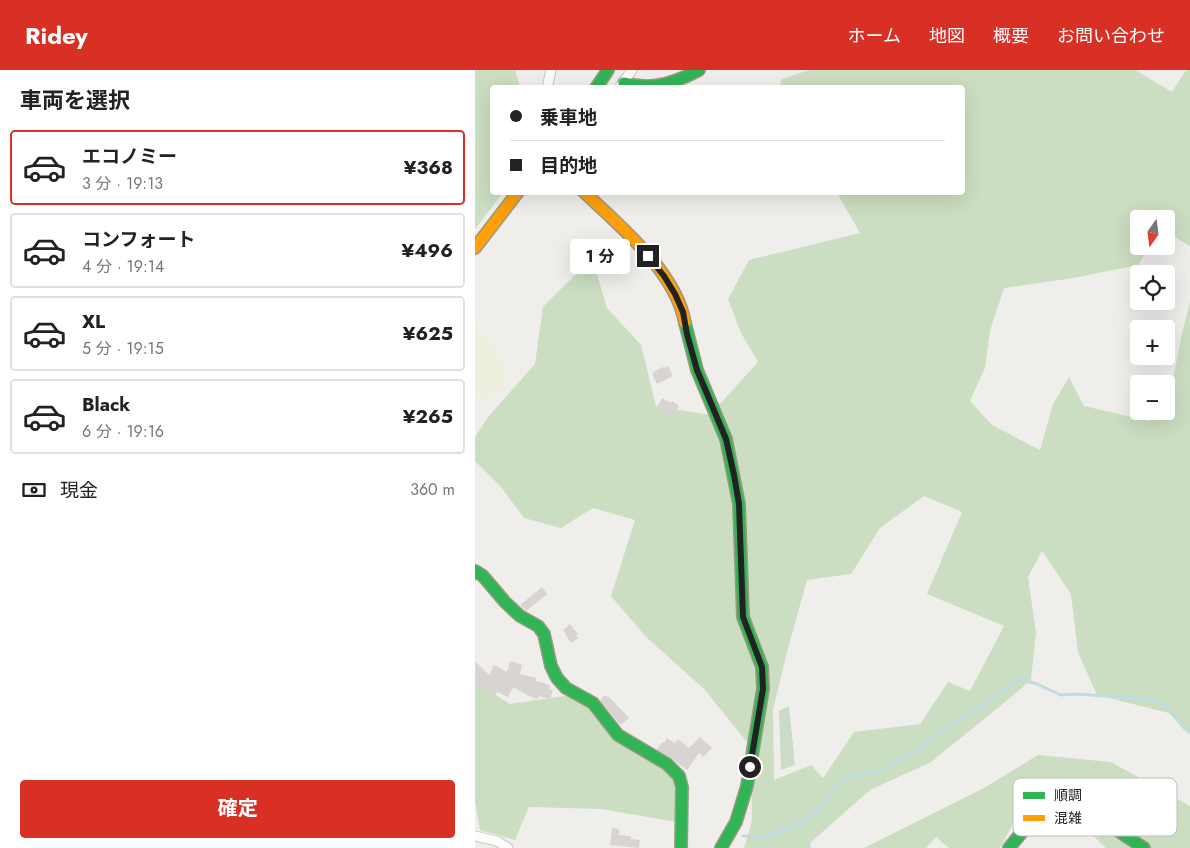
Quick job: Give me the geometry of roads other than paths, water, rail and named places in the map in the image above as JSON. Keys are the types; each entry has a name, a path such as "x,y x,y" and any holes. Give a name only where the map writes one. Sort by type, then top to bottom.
{"street":[{"path":"548,85 551,70"},
{"path":"598,85 608,70"},
{"path":"621,85 632,70"},
{"path":"664,85 680,80 699,70"},
{"path":"475,248 516,195"},
{"path":"588,195 648,256 675,294 683,312 697,370 726,439 734,475 739,504 743,617 762,667 763,689 747,786 736,822 721,848"},
{"path":"475,571 483,576 505,602 520,616 538,626 544,634 551,666 557,678 566,688 593,703 618,735 667,764 679,776 682,787 681,848"},
{"path":"475,836 497,841 509,848"},
{"path":"1009,848 1018,836"},
{"path":"1126,836 1144,848"}],"waterway":[{"path":"743,836 765,837 801,823 821,808 839,782 852,775 883,770 914,752 940,732 988,702 1020,679 1037,684 1061,695 1077,694 1144,699 1164,704 1185,729 1190,732"}]}
